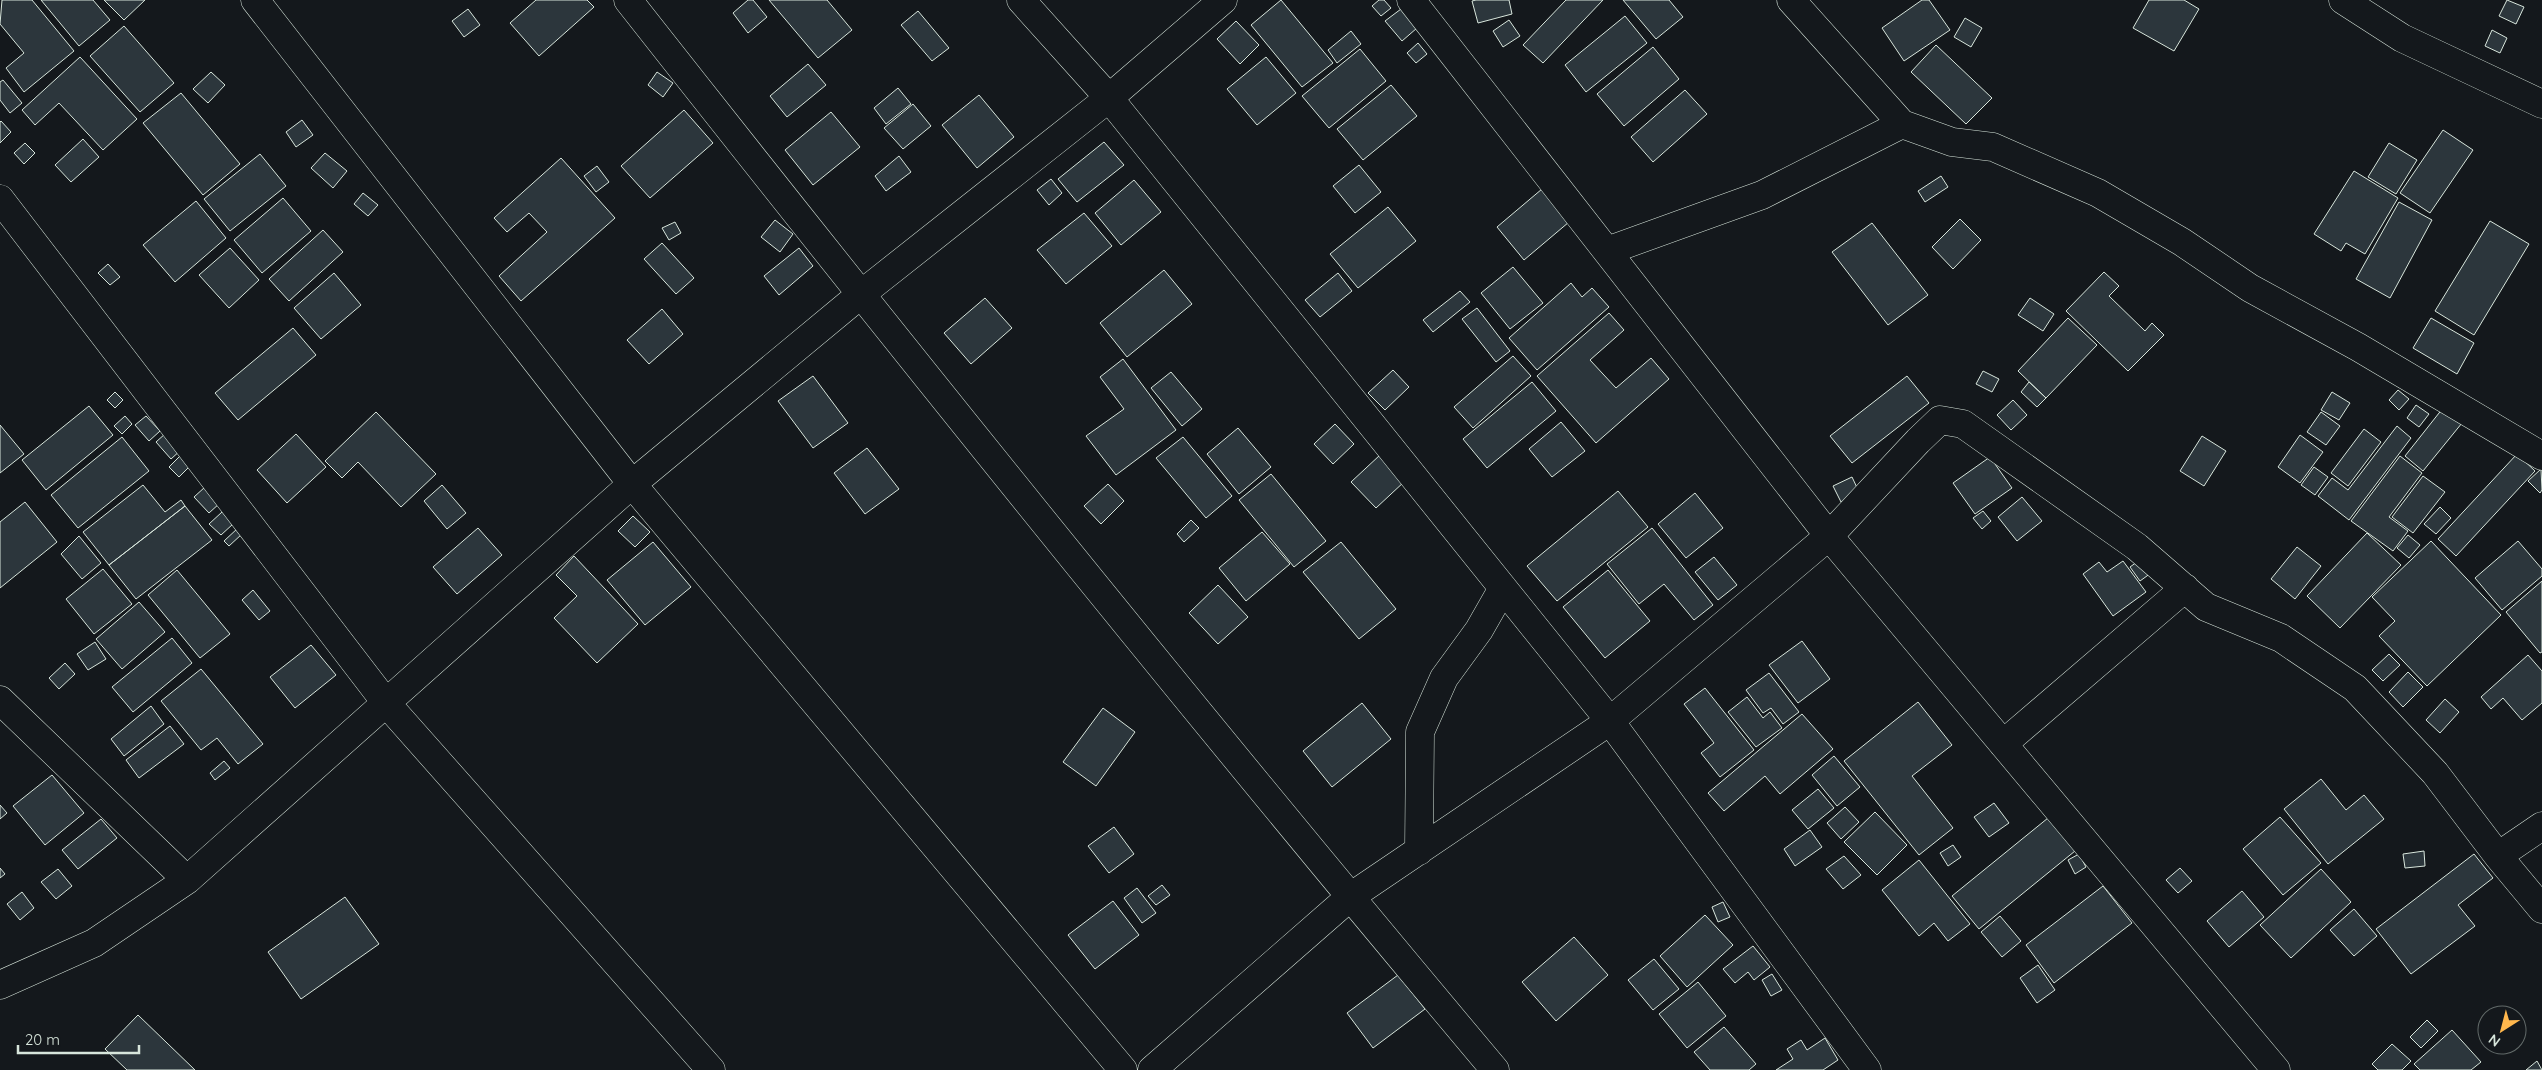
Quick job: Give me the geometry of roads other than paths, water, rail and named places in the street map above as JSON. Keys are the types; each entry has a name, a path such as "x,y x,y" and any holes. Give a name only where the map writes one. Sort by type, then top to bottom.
{"street":[{"path":"255,0 632,484 1123,1070"},
{"path":"628,0 860,295 1350,897 1496,1070"},
{"path":"1021,0 1109,98 1610,721 1866,1070"},
{"path":"0,985 94,944 187,880 387,704 505,595 632,484 860,295 1109,98 1223,0"},
{"path":"1411,0 1829,536 2276,1070"},
{"path":"1792,0 1902,124 1952,142 1993,147 2098,193 2182,242 2250,288 2358,347 2542,456"},
{"path":"2343,0 2402,38 2542,104"},
{"path":"1607,251 1762,195 1902,124"},
{"path":"0,199 387,704 712,1070"},
{"path":"1152,1070 1350,897 1610,721 1829,536 1940,420 1963,424 2137,547 2206,607 2280,638 2355,688 2435,773 2498,856 2542,909"},
{"path":"1419,851 1420,732 1444,678 1479,630 1503,588"},
{"path":"2003,744 2185,588"},
{"path":"0,700 187,880"},
{"path":"2498,856 2542,826"}]}
